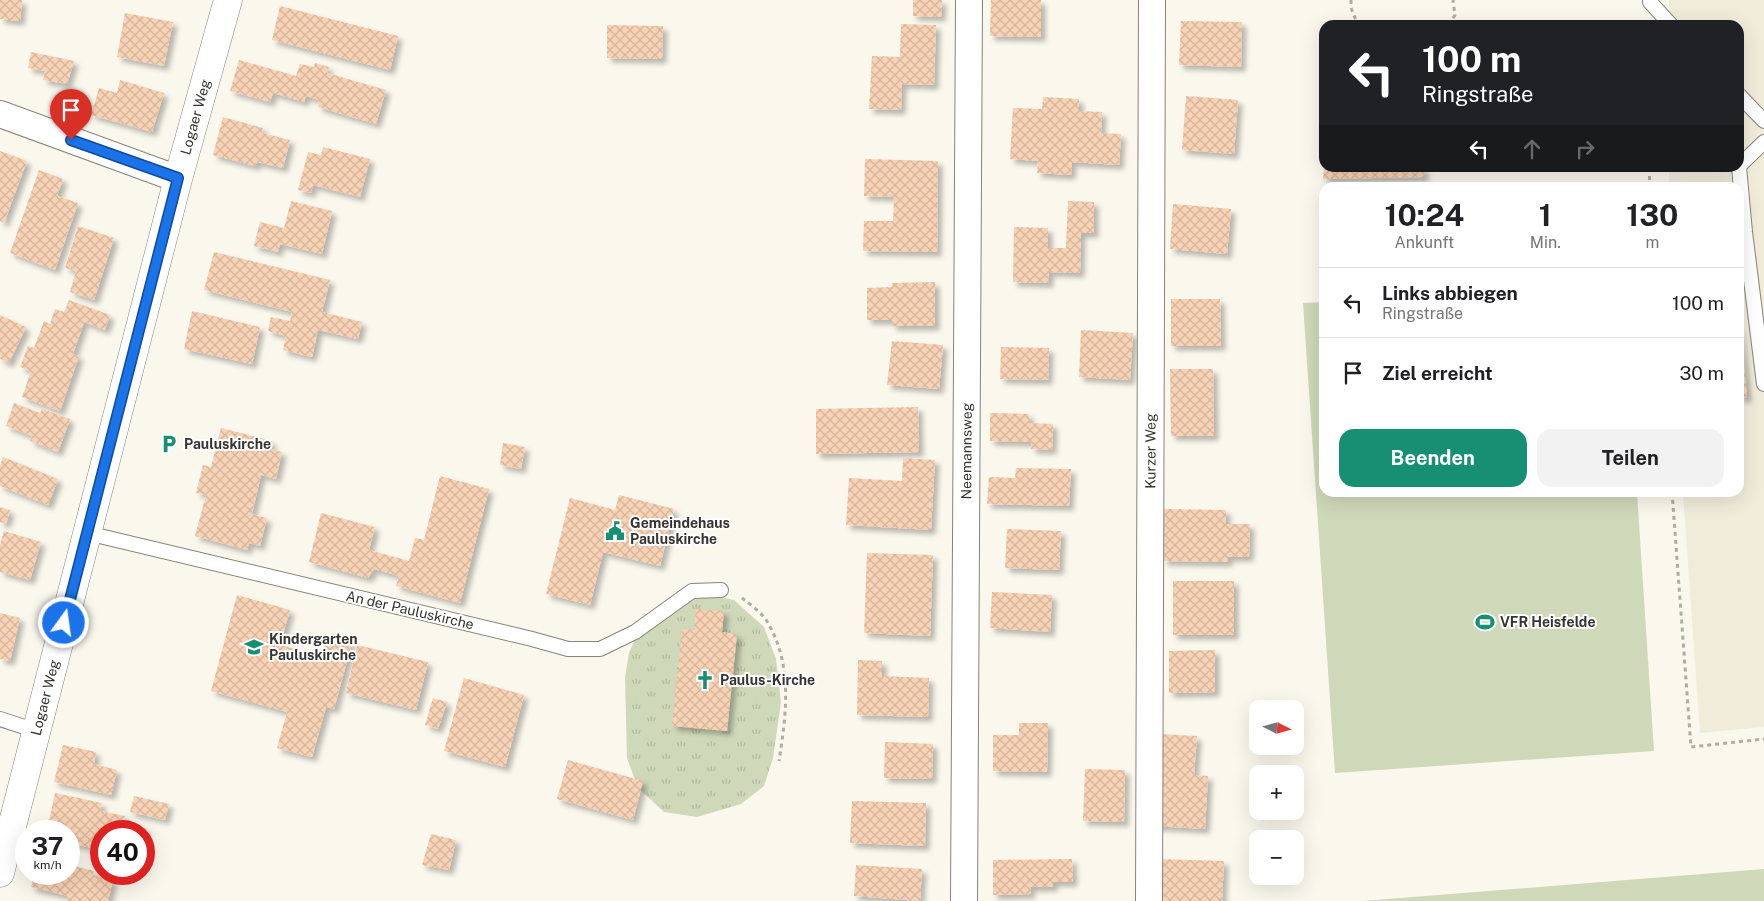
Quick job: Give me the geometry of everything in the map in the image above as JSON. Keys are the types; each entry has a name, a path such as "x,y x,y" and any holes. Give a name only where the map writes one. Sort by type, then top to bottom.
{"street":[{"name":"Logaer Weg","path":"0,873 178,178 228,0"},
{"name":"Neemannsweg","path":"964,901 969,0"},
{"name":"Kurzer Weg","path":"1149,901 1152,0"},
{"path":"0,114 178,178"}],"lane":[{"path":"1650,0 1667,20"},
{"path":"1744,100 1764,121"},
{"path":"1744,162 1764,142"},
{"path":"1744,221 1764,384"},
{"name":"An der Pauluskirche","path":"87,533 532,638 568,649 600,649 635,632 692,591 720,590"},
{"path":"0,719 36,731"}],"path":[{"path":"1353,0 1352,8 1356,20"},
{"path":"1452,20 1455,15 1453,0"},
{"path":"1672,497 1691,747 1764,739"},
{"path":"720,590 736,593 769,624 782,658 787,701 779,761"}],"shaded area":[{"path":"1669,0 1764,0 1764,727 1700,733 1683,497 1744,497 1744,182 1669,182 1669,172 1744,172 1744,20 1669,20"}],"green space":[{"name":"VFR Heisfelde","path":"1319,302 1319,497 1637,497 1654,751 1335,773 1303,303"},
{"path":"720,597 734,600 764,627 776,659 781,702 773,758 764,786 741,804 697,817 664,812 638,788 627,758 625,677 629,653 635,639 692,598"},
{"path":"1764,869 1764,901 1363,901"}],"building":[{"path":"0,0 22,0 20,21 0,19"},
{"path":"913,0 942,0 941,17 913,16"},
{"path":"991,0 1041,0 1041,37 990,36"},
{"path":"280,6 398,36 390,70 272,40"},
{"path":"125,13 173,22 164,66 117,57"},
{"path":"1181,21 1242,22 1241,67 1179,65"},
{"path":"901,24 936,25 934,85 902,84 901,110 869,109 872,56 900,57"},
{"path":"607,25 663,26 662,59 607,58"},
{"path":"31,52 74,61 67,84 43,80 45,71 28,68"},
{"path":"239,60 296,76 300,64 314,67 315,63 329,67 327,73 386,90 376,124 318,107 319,100 306,96 304,102 273,93 270,102 230,91"},
{"path":"120,80 164,93 152,132 91,115 99,88 117,93"},
{"path":"1186,96 1238,100 1234,154 1182,150"},
{"path":"1043,97 1079,99 1079,111 1102,112 1101,133 1121,134 1119,165 1072,162 1071,175 1037,173 1038,161 1010,159 1013,108 1042,109"},
{"path":"223,117 263,128 262,133 290,140 283,168 257,162 255,166 213,155"},
{"path":"323,147 370,159 360,197 313,185 311,193 298,190 308,152 321,155"},
{"path":"0,151 27,161 4,223 0,221"},
{"path":"865,159 938,161 937,252 863,251 864,221 893,221 894,197 864,196"},
{"path":"39,170 63,179 57,196 78,203 55,270 10,253"},
{"path":"1324,172 1424,172 1424,177 1323,179"},
{"path":"291,201 332,211 322,254 280,244 278,252 254,246 260,222 284,228"},
{"path":"1068,201 1094,202 1094,233 1081,233 1080,273 1049,272 1049,283 1013,282 1014,227 1048,228 1048,248 1066,248"},
{"path":"1173,204 1231,209 1227,254 1170,249"},
{"path":"78,226 114,238 94,300 70,292 76,271 65,268"},
{"path":"214,252 330,280 322,312 362,322 358,339 318,330 312,357 283,350 286,336 268,331 271,317 290,321 292,312 204,290"},
{"path":"935,282 935,326 892,326 892,320 867,320 867,288 892,287 892,283"},
{"path":"1171,299 1220,299 1221,346 1171,346"},
{"path":"69,300 110,315 105,330 84,322 73,354 79,356 60,411 22,397 31,371 20,367 28,346 34,348 44,321 50,324 55,309 64,312"},
{"path":"192,311 260,327 252,364 184,349"},
{"path":"0,315 26,327 9,363 0,359"},
{"path":"1081,330 1133,333 1130,380 1079,377"},
{"path":"892,341 943,345 939,389 887,385"},
{"path":"1001,347 1049,348 1048,380 1000,379"},
{"path":"1744,368 1747,398 1744,398"},
{"path":"1170,369 1213,369 1214,436 1171,436"},
{"path":"14,403 40,413 42,409 70,419 58,452 30,441 32,436 6,426"},
{"path":"918,407 919,452 816,454 816,409"},
{"path":"990,413 1029,414 1029,423 1053,424 1052,450 1031,449 1032,442 990,441"},
{"path":"221,428 272,441 271,449 282,452 276,479 261,475 252,514 267,518 260,546 249,543 247,550 195,536 206,495 196,493 203,465 211,467"},
{"path":"503,443 525,447 521,469 500,465"},
{"path":"3,457 58,479 48,505 0,486 0,466"},
{"path":"903,458 935,460 931,530 846,525 849,478 902,481"},
{"path":"1016,468 1071,469 1069,506 987,504 989,477 1015,478"},
{"path":"440,476 489,489 460,603 396,586 399,576 374,569 368,578 309,562 321,513 375,527 369,550 409,561 415,538 424,540"},
{"name":"Gemeindehaus Pauluskirche","path":"619,495 674,509 660,566 603,552 590,605 546,594 570,498 615,510"},
{"path":"0,507 10,510 6,524 0,522"},
{"path":"1163,509 1226,510 1226,524 1250,524 1249,557 1228,557 1228,562 1163,561"},
{"path":"1007,529 1061,531 1059,570 1005,568"},
{"path":"4,531 41,542 30,580 0,572 0,545"},
{"path":"867,553 933,555 930,636 864,633"},
{"path":"1173,581 1234,581 1234,635 1173,635"},
{"path":"992,592 1052,595 1050,632 990,628"},
{"path":"237,595 290,610 280,645 321,656 327,636 352,643 334,709 326,707 312,757 277,748 287,712 211,691"},
{"name":"Paulus-Kirche","path":"696,609 724,611 722,632 737,634 727,731 672,726 682,629 694,630"},
{"path":"0,613 20,618 10,661 0,659"},
{"path":"357,645 428,662 416,710 346,693"},
{"path":"1215,650 1215,692 1169,693 1169,651"},
{"path":"858,660 882,661 882,676 929,678 928,717 857,715"},
{"path":"464,678 524,695 505,767 444,751"},
{"path":"433,698 447,702 438,729 425,725"},
{"path":"1019,723 1048,723 1047,772 993,771 993,735 1019,735"},
{"path":"1159,734 1197,736 1194,775 1208,776 1205,829 1153,826"},
{"path":"885,742 933,744 932,779 884,778"},
{"path":"63,745 96,752 94,764 117,770 111,795 54,782"},
{"path":"568,760 643,781 633,820 557,799"},
{"path":"1085,769 1125,770 1124,822 1083,821"},
{"path":"55,793 102,803 100,811 125,816 124,820 90,820 90,848 80,845 80,820 49,820"},
{"path":"134,796 169,804 165,820 130,812"},
{"path":"852,801 926,803 925,846 850,843"},
{"path":"431,834 456,840 449,870 422,865"},
{"path":"1072,859 1073,882 1053,882 1053,887 1030,887 1031,894 993,895 993,860"},
{"path":"1160,859 1224,861 1222,901 1158,901"},
{"path":"856,865 922,869 920,901 854,896"},
{"path":"80,868 90,870 90,885 112,885 108,901 67,901 68,896 31,887 32,885 80,885"}],"place":[{"name":"Pauluskirche","path":"169,444"},
{"name":"Gemeindehaus Pauluskirche","path":"615,531"},
{"name":"VFR Heisfelde","path":"1485,622"},
{"name":"Kindergarten Pauluskirche","path":"254,647"},
{"name":"Paulus-Kirche","path":"705,680"}],"route":[{"path":"64,623 178,178 71,140"}]}
